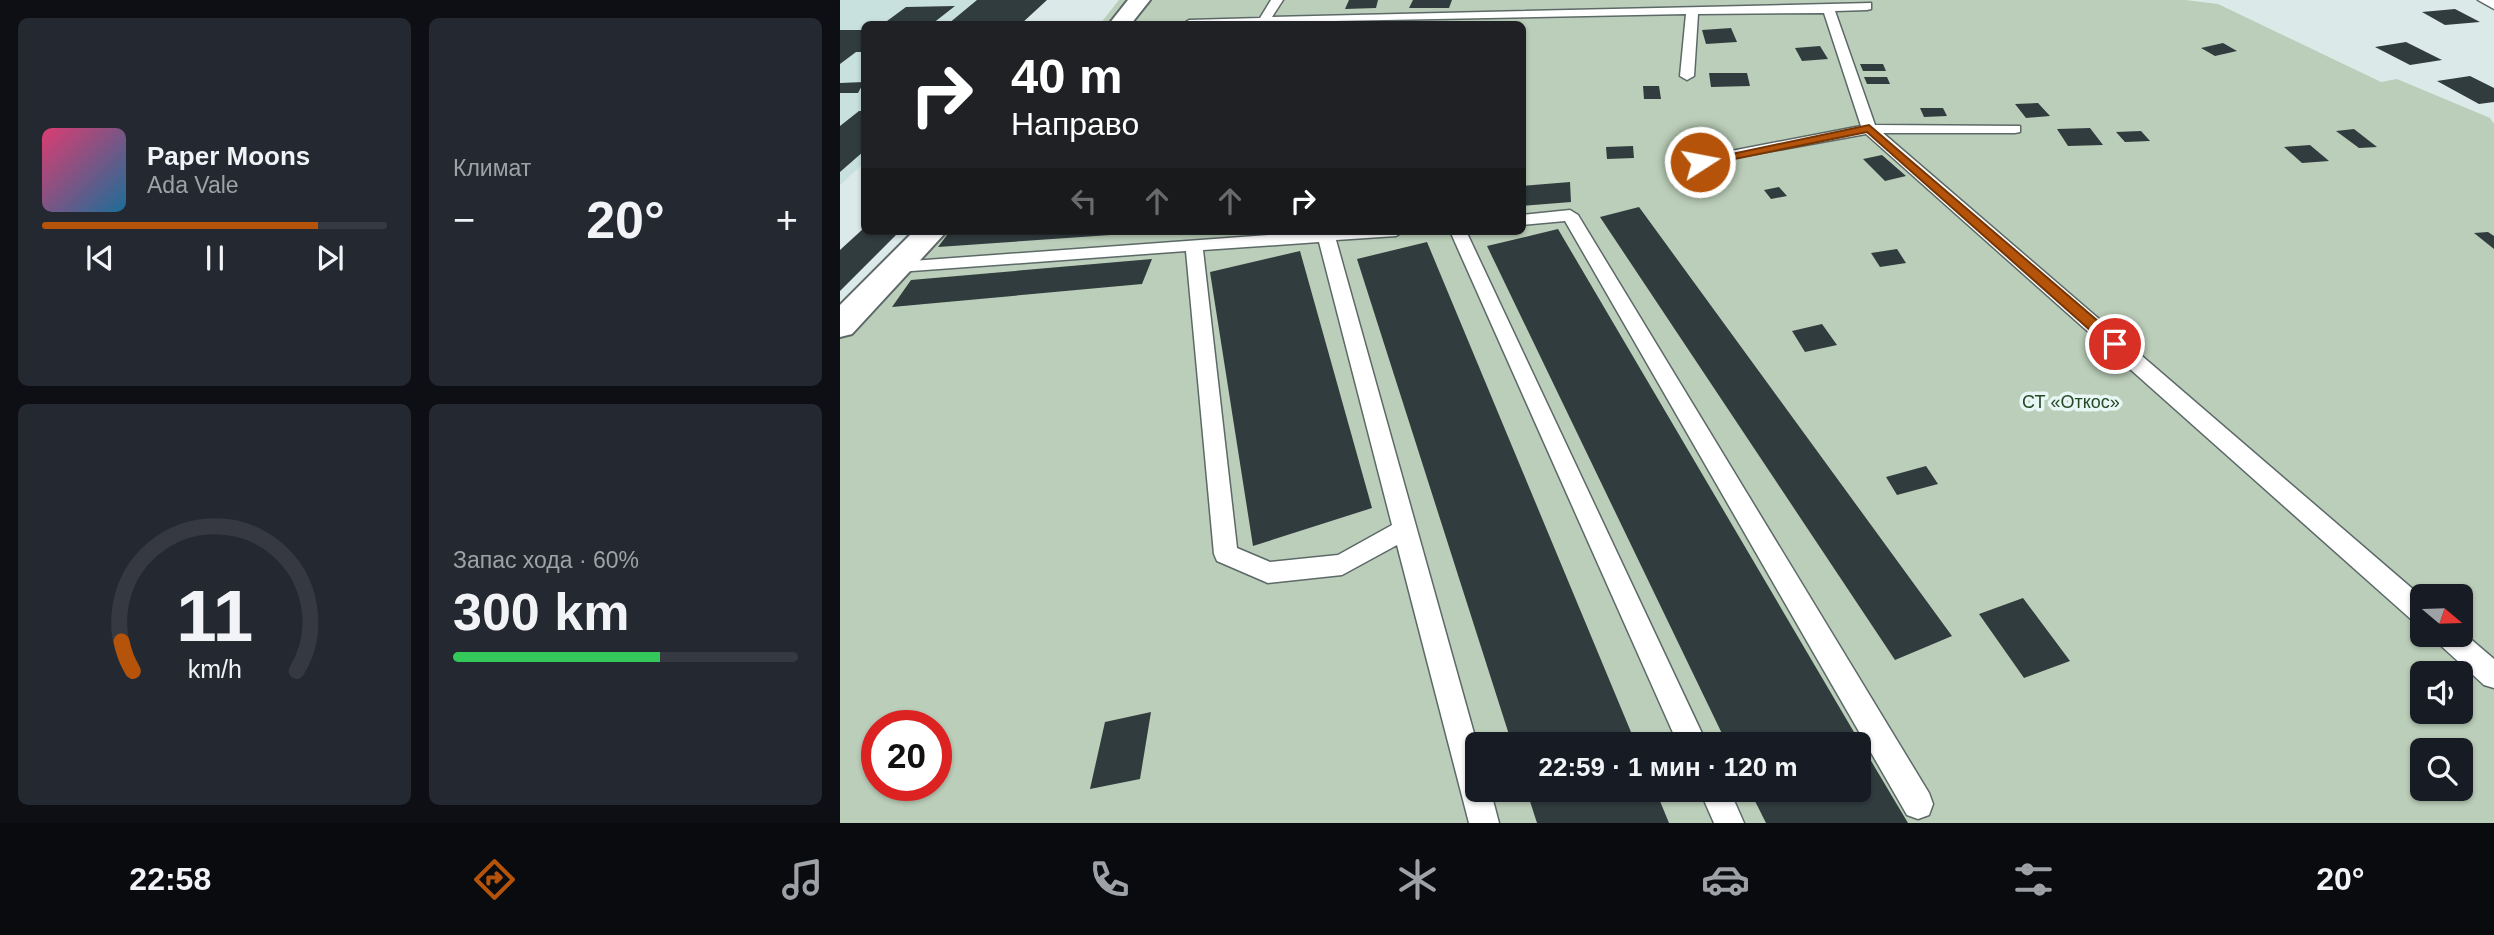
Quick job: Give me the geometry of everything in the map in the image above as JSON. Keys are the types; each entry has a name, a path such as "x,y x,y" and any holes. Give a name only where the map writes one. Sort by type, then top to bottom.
{"street":[{"path":"1122,21 1139,0"},
{"path":"840,326 927,235"}],"lane":[{"path":"1264,21 1276,0"},
{"path":"2484,0 2494,5"},
{"path":"1286,21 1470,13 1692,12 1867,6"},
{"path":"1821,8 1829,11 1869,129 2410,602"},
{"path":"1687,76 1692,12"},
{"path":"1700,162 1869,129 2015,129"},
{"path":"1526,220 1570,215 1918,804"},
{"path":"898,267 1349,235"},
{"path":"1460,235 1688,732"},
{"path":"1326,237 1483,823"},
{"path":"1194,247 1226,554 1268,573 1342,565 1403,530"},
{"path":"2462,648 2494,676"},
{"path":"1720,802 1729,823"}],"shaded area":[{"path":"840,0 1042,0 1018,21 861,21 861,166 840,185"}],"green space":[{"name":"СТ «Откос»","path":"1119,0 2185,0 2218,4 2381,82 2397,79 2490,118 2494,124 2494,823 840,823 840,338 916,258 934,235 1526,235 1526,21 1102,21"}],"building":[{"path":"977,0 1047,0 1024,21 952,21"},
{"path":"1349,0 1378,0 1376,8 1345,9"},
{"path":"1413,0 1452,0 1449,8 1409,8"},
{"path":"955,6 936,21 887,21 906,7"},
{"path":"2455,9 2480,22 2445,25 2422,12"},
{"path":"1731,28 1737,42 1706,44 1702,30"},
{"path":"840,30 861,30 861,52 856,52 840,64"},
{"path":"2406,42 2442,60 2410,65 2375,47"},
{"path":"2223,43 2237,51 2215,56 2201,48"},
{"path":"1820,46 1828,59 1802,61 1795,48"},
{"path":"1860,64 1883,64 1886,71 1863,71"},
{"path":"1709,73 1747,73 1750,86 1711,87"},
{"path":"2470,76 2494,88 2494,102 2479,104 2437,81"},
{"path":"1864,77 1887,77 1890,84 1867,84"},
{"path":"861,82 861,88 858,93 840,93 840,83"},
{"path":"1643,86 1659,86 1661,99 1644,99"},
{"path":"2038,103 2050,116 2026,118 2015,104"},
{"path":"1920,108 1943,108 1947,116 1924,117"},
{"path":"861,111 861,154 840,172 840,126"},
{"path":"2090,128 2103,145 2068,146 2057,129"},
{"path":"2354,129 2377,147 2359,148 2336,131"},
{"path":"2141,131 2150,141 2125,142 2116,132"},
{"path":"2310,145 2329,161 2302,163 2284,147"},
{"path":"1633,146 1634,158 1607,159 1606,147"},
{"path":"1882,155 1906,176 1885,181 1863,159"},
{"path":"1717,166 1723,174 1698,179 1692,171"},
{"path":"1570,182 1571,202 1526,206 1526,186"},
{"path":"1779,187 1787,196 1771,199 1764,190"},
{"path":"1639,207 1952,636 1895,660 1600,217"},
{"path":"1558,229 1854,732 1721,732 1487,246"},
{"path":"861,231 861,235 896,235 840,291 840,250"},
{"path":"2488,232 2494,236 2494,249 2474,233"},
{"path":"947,235 1110,235 938,247"},
{"path":"1427,242 1631,732 1508,732 1357,259"},
{"path":"1897,249 1906,263 1880,267 1871,253"},
{"path":"1300,251 1372,508 1253,546 1210,272"},
{"path":"1152,259 1142,284 892,307 911,280"},
{"path":"1822,324 1837,345 1805,352 1792,331"},
{"path":"1926,466 1938,484 1897,495 1886,477"},
{"path":"2023,598 2070,661 2024,678 1979,614"},
{"path":"1151,712 1140,779 1090,789 1105,722"},
{"path":"1871,760 1908,823 1766,823 1756,802 1871,802"},
{"path":"1530,802 1660,802 1669,823 1537,823"}],"route":[{"path":"1700,162 1869,129 2115,344"}]}
